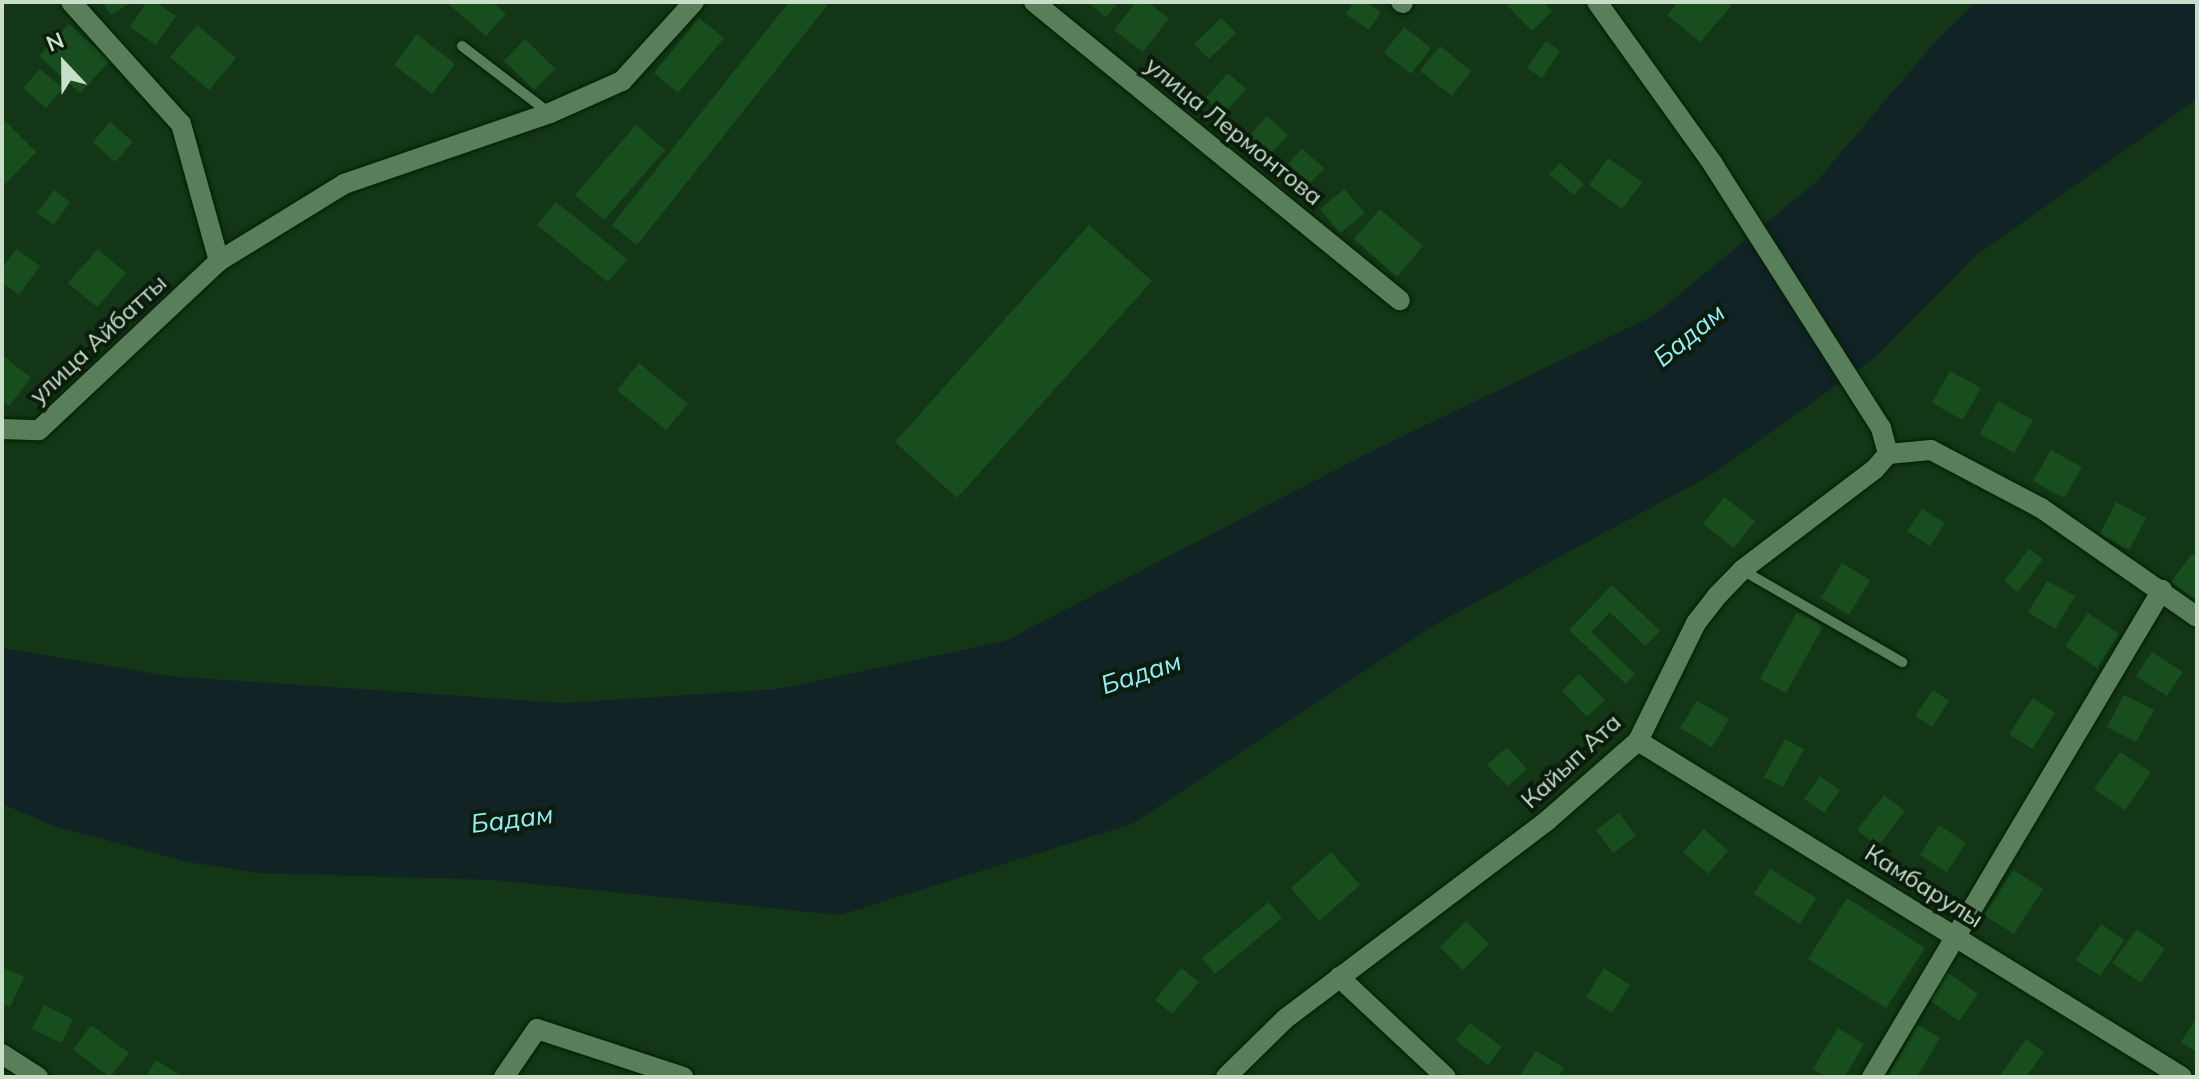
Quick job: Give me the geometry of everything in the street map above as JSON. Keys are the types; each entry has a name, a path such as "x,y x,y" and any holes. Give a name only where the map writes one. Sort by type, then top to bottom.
{"street":[{"path":"71,2 181,124 219,261"},
{"name":"улица Айбатты","path":"2,429 39,430 219,261 344,184 550,113 622,81 694,2"},
{"name":"улица Лермонтова","path":"1034,2 1400,300"},
{"path":"1597,2 1713,164 1881,428 1888,454 1931,450 2041,508 2197,617"},
{"name":"Кайып Ата","path":"1226,1077 1285,1019 1548,820 1638,741 1696,623 1742,570 1875,469 1888,454"},
{"path":"1872,1077 2162,590"},
{"name":"Камбарулы","path":"1638,741 2182,1077"},
{"path":"1339,977 1446,1077"},
{"path":"504,1077 537,1029 683,1077"},
{"path":"2,1054 38,1077"}],"lane":[{"path":"462,46 550,113"},
{"path":"1742,570 1902,662"}],"water":[{"name":"Бадам","path":"1976,2 2197,2 2197,99 1974,257 1876,357 1711,475 1436,624 1132,824 840,915 493,880 258,873 188,862 57,827 2,804 2,648 168,676 564,703 778,689 1005,641 1378,448 1653,316 1817,181 1934,43"}],"building":[{"path":"102,2 132,2 111,15"},
{"path":"147,2 155,2 176,16 156,45 130,27"},
{"path":"446,2 492,2 506,14 486,36"},
{"path":"789,2 830,2 637,245 612,225"},
{"path":"1087,2 1119,2 1106,17"},
{"path":"1136,2 1147,2 1169,18 1143,52 1114,30"},
{"path":"1354,2 1365,2 1381,12 1369,30 1346,14"},
{"path":"1504,2 1543,2 1552,11 1532,31"},
{"path":"1678,2 1727,2 1731,6 1700,42 1667,15"},
{"path":"699,18 724,38 678,93 654,73"},
{"path":"1221,18 1236,33 1209,59 1194,44"},
{"path":"69,24 110,61 80,93 39,56"},
{"path":"197,25 236,58 209,90 170,57"},
{"path":"1404,27 1431,48 1411,74 1384,53"},
{"path":"417,34 455,64 432,94 394,65"},
{"path":"525,39 555,69 534,90 504,61"},
{"path":"1546,41 1560,51 1542,78 1527,68"},
{"path":"1440,46 1471,71 1452,96 1420,71"},
{"path":"40,69 63,88 46,108 23,88"},
{"path":"1228,73 1246,89 1223,115 1205,99"},
{"path":"1267,116 1288,135 1269,155 1249,136"},
{"path":"2,118 36,152 5,184 2,181"},
{"path":"110,122 133,142 115,162 93,142"},
{"path":"636,125 665,150 604,220 575,195"},
{"path":"1302,149 1324,168 1303,191 1281,172"},
{"path":"1608,158 1642,182 1622,209 1589,185"},
{"path":"1560,163 1584,184 1574,195 1549,174"},
{"path":"1344,189 1365,213 1340,233 1320,209"},
{"path":"54,190 70,202 54,225 37,213"},
{"path":"556,202 627,259 608,282 537,225"},
{"path":"1380,209 1423,246 1397,277 1354,239"},
{"path":"1089,225 1152,281 957,498 895,442"},
{"path":"16,249 40,266 19,295 2,282 2,269"},
{"path":"98,249 126,273 97,307 68,283"},
{"path":"2,355 31,378 9,406 2,400"},
{"path":"639,363 688,404 666,430 617,390"},
{"path":"1950,371 1981,388 1963,420 1932,403"},
{"path":"1998,401 2033,420 2014,453 1980,434"},
{"path":"2051,450 2082,467 2064,498 2033,481"},
{"path":"1724,497 1755,521 1734,548 1703,524"},
{"path":"2116,502 2146,518 2129,550 2100,534"},
{"path":"1922,509 1945,523 1930,546 1907,531"},
{"path":"2029,549 2043,559 2018,592 2004,581"},
{"path":"2192,554 2197,557 2197,601 2171,582"},
{"path":"1842,563 1870,580 1849,615 1821,598"},
{"path":"2047,581 2075,596 2055,629 2028,612"},
{"path":"1612,585 1660,631 1645,646 1610,612 1591,632 1635,674 1626,684 1569,630"},
{"path":"1797,612 1823,626 1786,693 1760,679"},
{"path":"2088,613 2119,634 2097,668 2065,646"},
{"path":"2152,652 2183,672 2167,696 2136,676"},
{"path":"1579,674 1605,700 1587,717 1562,691"},
{"path":"1933,690 1949,701 1932,727 1915,716"},
{"path":"2124,695 2154,710 2136,742 2107,727"},
{"path":"2033,698 2055,713 2032,749 2009,734"},
{"path":"1697,701 1729,719 1712,747 1680,728"},
{"path":"1785,739 1804,749 1783,787 1764,777"},
{"path":"1507,747 1527,769 1508,786 1487,765"},
{"path":"2120,752 2151,772 2125,810 2094,789"},
{"path":"1820,776 1840,790 1824,813 1804,799"},
{"path":"1884,795 1905,811 1878,846 1857,830"},
{"path":"1619,813 1636,836 1613,853 1596,830"},
{"path":"1939,825 1966,843 1947,872 1920,855"},
{"path":"1704,829 1728,851 1708,874 1683,852"},
{"path":"1331,852 1360,885 1319,921 1291,888"},
{"path":"1770,869 1816,898 1800,924 1754,894"},
{"path":"2013,870 2043,889 2014,934 1984,915"},
{"path":"1847,898 1925,948 1886,1008 1808,959"},
{"path":"1269,902 1282,918 1215,974 1202,958"},
{"path":"1466,921 1489,944 1463,970 1440,947"},
{"path":"2101,924 2124,940 2100,976 2076,960"},
{"path":"2137,929 2165,949 2141,983 2112,963"},
{"path":"4,968 24,977 10,1007 2,1003"},
{"path":"1181,968 1199,982 1172,1014 1155,1000"},
{"path":"1604,968 1630,985 1612,1013 1586,997"},
{"path":"1944,970 1978,994 1959,1021 1925,997"},
{"path":"44,1005 73,1019 62,1043 32,1029"},
{"path":"2197,1017 2197,1052 2181,1042"},
{"path":"1470,1023 1502,1047 1488,1065 1456,1040"},
{"path":"91,1025 129,1053 110,1077 73,1050"},
{"path":"1918,1025 1940,1038 1917,1077 1887,1077"},
{"path":"1838,1028 1864,1044 1844,1077 1827,1077 1813,1069"},
{"path":"2026,1039 2044,1052 2026,1077 1999,1077"},
{"path":"1536,1051 1564,1068 1558,1077 1519,1077"},
{"path":"156,1060 183,1077 146,1077"}]}
